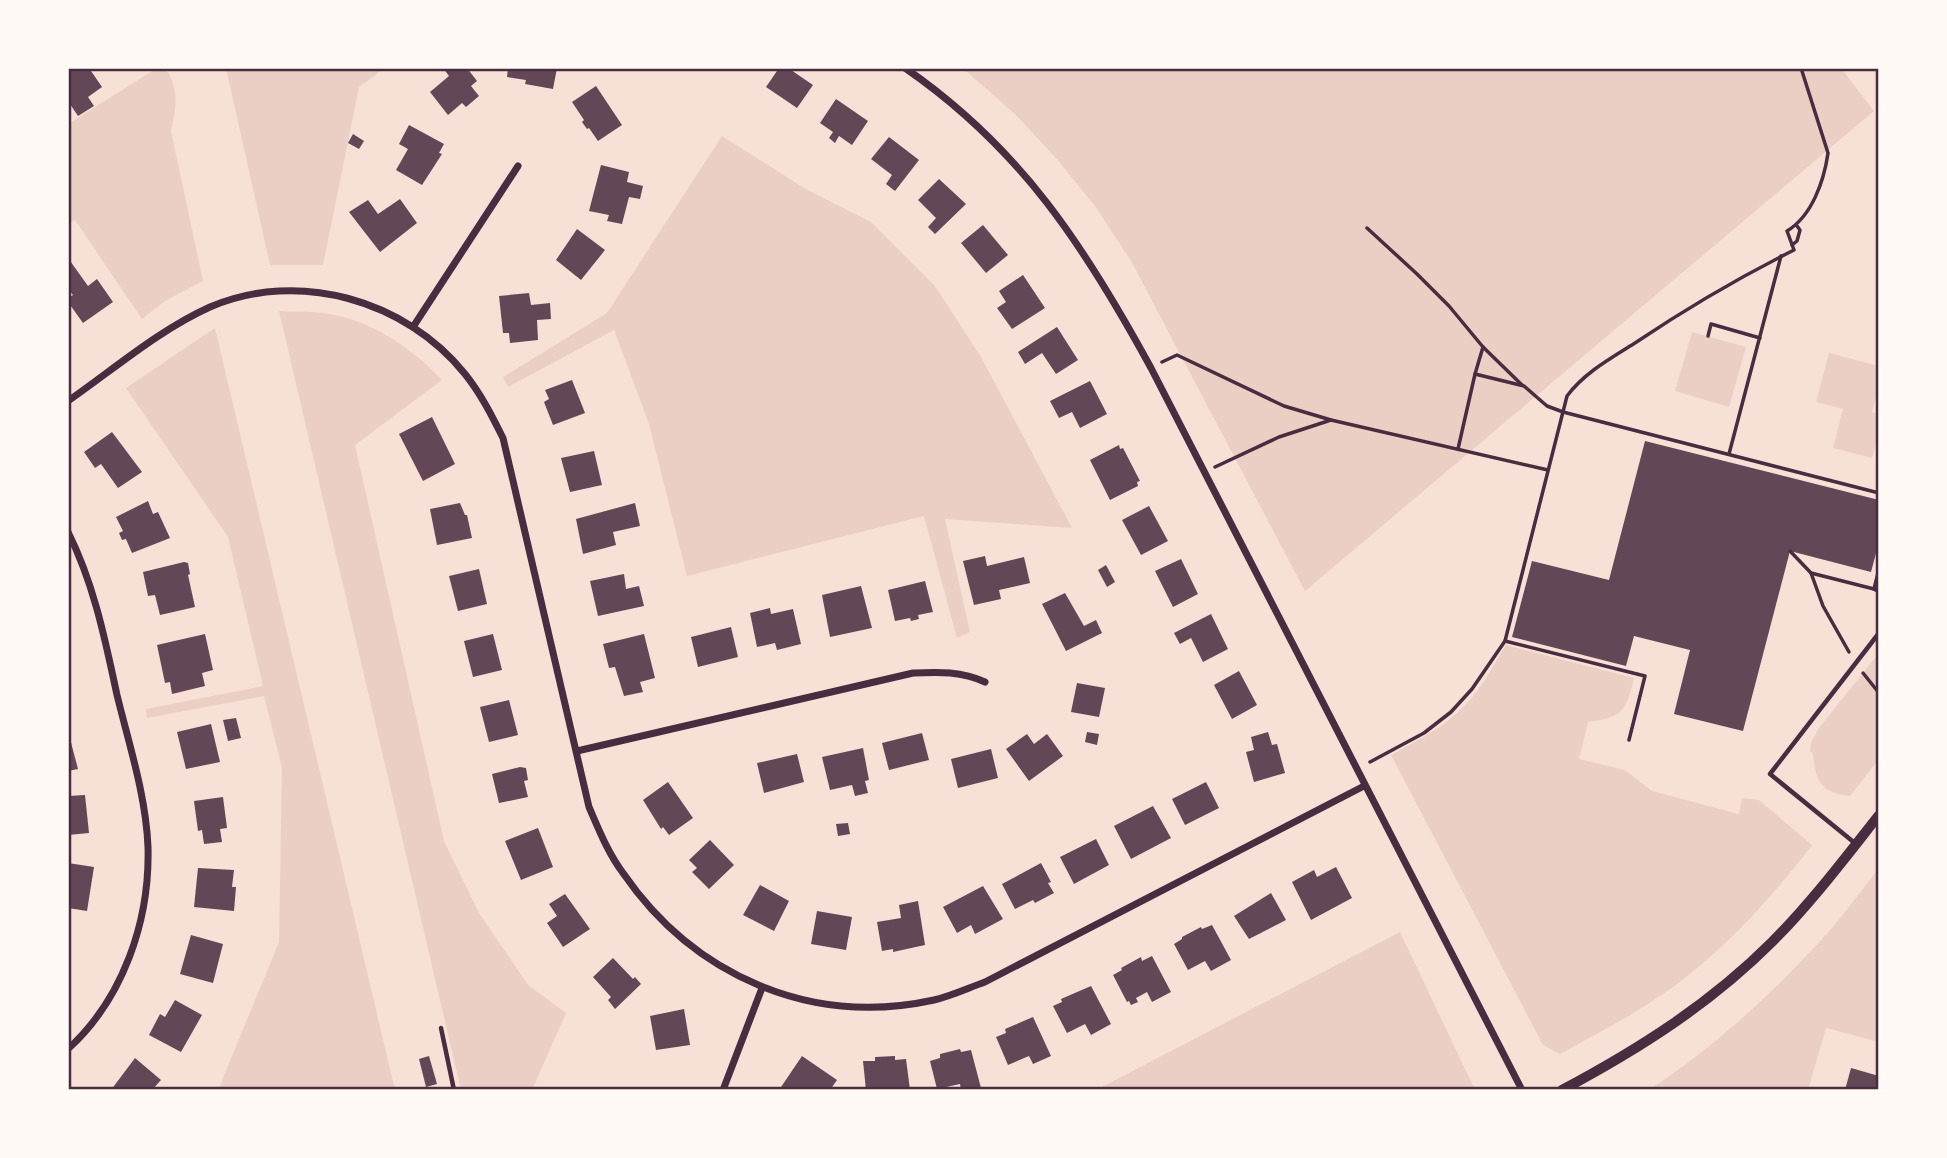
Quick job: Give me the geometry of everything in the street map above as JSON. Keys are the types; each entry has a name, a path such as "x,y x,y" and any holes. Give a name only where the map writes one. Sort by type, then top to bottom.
{"street":[{"path":"905,68 975,125 1032,182 1103,281 1151,368 1522,1090"},
{"path":"413,327 518,166"},
{"path":"68,401 179,323 212,306 248,295 289,290 323,292 357,300 413,327 438,345 464,372 483,399 503,438 589,807 605,845 648,907 710,962 762,988 800,1000 846,1006 891,1006 936,1000 985,982 1364,786"},
{"path":"68,532 94,593 142,799 148,847 145,898 134,947 111,996 68,1049"},
{"path":"577,751 913,673 948,672 969,675 985,682"},
{"path":"1562,1090 1653,1039 1737,975 1800,913 1879,815"},
{"path":"723,1090 762,988"}],"lane":[{"path":"1856,844 1770,774 1879,633"},
{"path":"441,1028 454,1090"}],"path":[{"path":"1356,769 1424,733 1451,712 1472,689 1505,641 1567,396 1575,385 1596,368 1719,288 1794,250 1787,231 1797,225 1808,212 1826,166 1828,153 1801,68"},
{"path":"1792,245 1797,240 1800,229 1797,225"},
{"path":"1367,228 1449,306 1483,346 1547,406 1879,493"},
{"path":"1729,454 1781,256"},
{"path":"1708,336 1711,324 1759,338"},
{"path":"1458,449 1483,346"},
{"path":"1151,368 1177,355 1284,405 1331,420 1548,470"},
{"path":"1475,374 1524,386"},
{"path":"1204,473 1279,437 1331,420"},
{"path":"1790,551 1811,573 1823,606 1856,663 1879,693"},
{"path":"1874,589 1879,569"},
{"path":"1811,573 1879,592"},
{"path":"1505,641 1645,676 1629,740"}],"shaded area":[{"path":"157,68 168,72 174,87 175,108 171,131 203,281 165,301 142,319 75,220 68,224 68,124"},
{"path":"226,68 385,68 359,87 323,265 270,265"},
{"path":"968,68 1841,68 1874,111 1305,591 1131,261 1095,206 1055,157 1016,115 966,71"},
{"path":"722,136 804,188 871,222 935,286 981,357 1072,528 945,519 970,632 957,638 924,516 687,576 649,424 614,330 508,387 503,377 607,313"},
{"path":"279,311 323,313 357,321 403,346 442,380 355,445 444,841 479,913 528,985 566,1013 532,1090 461,1090"},
{"path":"215,328 395,1090 218,1090 279,942 282,768 264,696 147,718 146,709 263,686 228,537 126,388"},
{"path":"1692,332 1746,347 1729,407 1675,391"},
{"path":"1829,353 1879,366 1879,386 1872,412 1879,415 1879,434 1872,458 1833,448 1843,409 1816,402"},
{"path":"1506,645 1634,678 1622,710 1609,718 1588,722 1579,759 1625,770 1652,791 1739,814 1742,798 1759,800 1812,845 1757,911 1695,970 1637,1011 1560,1054 1543,1045 1391,755 1426,735 1459,711 1481,686"},
{"path":"1879,653 1879,759 1850,796 1832,792 1821,784 1818,778 1813,753 1810,751 1811,742 1819,728"},
{"path":"1879,868 1879,1042 1826,1028 1808,1090 1649,1090 1718,1039 1782,980 1830,931"},
{"path":"1400,932 1475,1090 1096,1090"}],"building":[{"path":"68,68 89,68 102,87 88,97 94,106 78,116 68,101"},
{"path":"443,68 467,68 477,81 471,86 479,96 466,107 462,103 448,115 430,92 449,76"},
{"path":"508,68 557,68 553,89 525,84 526,80 507,77"},
{"path":"779,68 788,68 813,85 797,108 766,87"},
{"path":"596,86 622,125 598,141 582,122 584,120 572,102"},
{"path":"836,99 868,121 852,145 839,136 835,143 829,138 833,132 820,123"},
{"path":"409,125 444,144 439,153 442,154 422,185 396,170 408,149 399,144"},
{"path":"353,134 364,141 359,149 348,143"},
{"path":"889,137 919,160 895,191 886,184 892,175 871,159"},
{"path":"601,165 629,172 627,182 643,186 640,199 629,197 622,224 607,221 609,215 589,211"},
{"path":"939,179 966,204 935,234 928,227 936,218 918,200"},
{"path":"400,199 417,223 380,252 349,212 368,200 378,214"},
{"path":"983,225 1008,255 986,273 961,243"},
{"path":"577,229 605,250 581,280 556,260"},
{"path":"68,258 88,286 97,279 113,302 83,323 68,302 68,298 73,295 68,289"},
{"path":"1023,275 1045,308 1012,329 997,308 1006,302 999,291"},
{"path":"529,293 531,305 550,303 551,319 537,320 538,340 510,343 509,333 503,333 499,296"},
{"path":"1057,327 1078,360 1056,374 1042,353 1025,364 1018,352"},
{"path":"572,380 585,413 553,425 544,402 549,399 545,390"},
{"path":"1090,381 1107,414 1080,428 1072,412 1059,418 1050,401"},
{"path":"432,417 455,464 423,481 399,434"},
{"path":"112,432 142,472 118,488 101,464 95,468 84,452"},
{"path":"1645,441 1879,500 1879,542 1871,572 1790,551 1743,731 1674,714 1690,650 1634,636 1626,666 1512,637 1532,561 1609,580"},
{"path":"1119,445 1140,481 1137,482 1138,486 1110,500 1090,460"},
{"path":"594,451 602,485 570,492 561,458"},
{"path":"148,501 153,514 158,512 170,538 132,553 126,539 122,540 119,533 123,531 116,517"},
{"path":"460,503 467,515 472,538 437,545 430,509"},
{"path":"635,503 640,526 613,532 616,545 583,554 576,519"},
{"path":"1149,506 1168,541 1141,555 1122,520"},
{"path":"985,556 987,566 1024,557 1030,583 999,590 1001,599 974,605 963,561"},
{"path":"1181,559 1198,594 1173,607 1155,571"},
{"path":"188,563 195,607 160,615 155,595 148,596 143,572"},
{"path":"1106,565 1115,582 1107,587 1098,570"},
{"path":"479,569 487,604 458,611 449,576"},
{"path":"624,574 626,589 639,586 644,606 598,616 590,581"},
{"path":"925,581 933,612 918,615 919,619 911,621 910,618 895,621 888,590"},
{"path":"861,586 872,628 830,637 822,595"},
{"path":"1065,593 1084,626 1096,620 1102,633 1066,651 1042,604"},
{"path":"770,608 771,614 793,609 801,644 777,650 775,643 757,647 750,613"},
{"path":"1211,614 1228,649 1203,662 1191,638 1180,644 1174,633"},
{"path":"731,627 738,657 698,667 691,637"},
{"path":"205,634 213,670 202,673 205,686 172,694 170,682 165,683 157,645"},
{"path":"493,634 502,670 473,677 464,641"},
{"path":"644,634 655,678 640,682 643,692 624,696 615,667 609,668 603,644"},
{"path":"1239,671 1257,705 1232,719 1214,685"},
{"path":"1077,683 1105,688 1099,717 1071,712"},
{"path":"509,700 518,735 489,742 480,707"},
{"path":"236,718 241,738 228,741 223,720"},
{"path":"211,724 220,762 186,769 177,732"},
{"path":"68,731 78,769 68,771"},
{"path":"1087,732 1099,734 1097,745 1085,742"},
{"path":"1268,732 1272,745 1277,744 1285,773 1254,782 1246,752 1254,750 1251,737"},
{"path":"922,733 929,760 889,770 882,743"},
{"path":"1027,734 1034,744 1047,734 1063,756 1029,781 1006,749"},
{"path":"863,748 869,780 865,781 868,793 855,796 852,785 830,790 822,757"},
{"path":"991,749 998,778 958,788 951,759"},
{"path":"797,754 804,782 764,793 757,763"},
{"path":"526,768 528,780 524,781 528,797 499,803 492,774"},
{"path":"668,782 693,818 669,835 663,827 661,829 643,800"},
{"path":"1206,782 1219,808 1185,825 1172,799"},
{"path":"85,795 89,833 68,835 68,796"},
{"path":"223,797 227,828 220,829 222,842 204,844 202,830 198,831 194,801"},
{"path":"1153,806 1171,838 1131,859 1114,826"},
{"path":"848,823 850,834 838,836 836,824"},
{"path":"538,828 553,867 521,880 505,841"},
{"path":"1096,839 1109,865 1074,884 1060,857"},
{"path":"710,840 734,865 709,889 692,872 697,868 689,860"},
{"path":"68,863 94,867 87,911 68,908"},
{"path":"1041,863 1054,893 1015,909 1002,884"},
{"path":"1336,867 1352,898 1311,920 1292,882 1314,870 1317,877"},
{"path":"198,868 234,870 234,911 194,907"},
{"path":"760,885 789,901 774,931 743,915"},
{"path":"983,886 1003,919 975,934 971,925 957,933 943,907"},
{"path":"1271,893 1286,920 1249,939 1234,916"},
{"path":"565,894 590,929 563,947 547,923 557,916 549,904"},
{"path":"918,901 925,945 893,952 893,949 882,951 877,922 901,918 899,905"},
{"path":"817,911 852,917 846,950 811,944"},
{"path":"1212,925 1231,960 1211,971 1205,961 1188,970 1174,944 1201,927 1202,929"},
{"path":"191,935 223,944 213,983 180,974"},
{"path":"1152,956 1171,992 1152,1002 1147,992 1136,998 1138,1002 1131,1005 1113,975 1141,957 1142,961"},
{"path":"613,958 641,984 615,1009 608,1000 611,997 593,977"},
{"path":"1091,986 1111,1024 1091,1035 1085,1024 1067,1033 1053,1006 1062,1002 1061,999"},
{"path":"175,1000 202,1015 181,1052 149,1035 160,1014 165,1017"},
{"path":"684,1009 690,1045 656,1050 650,1016"},
{"path":"1033,1017 1051,1056 1033,1064 1029,1056 1008,1065 996,1037 1006,1033 1005,1029"},
{"path":"960,1049 961,1052 971,1050 981,1088 961,1090 960,1084 937,1089 930,1061 940,1058 940,1054"},
{"path":"429,1056 437,1084 426,1087 419,1059"},
{"path":"802,1056 837,1080 830,1090 779,1090"},
{"path":"895,1056 895,1060 906,1059 910,1090 866,1090 863,1061"},
{"path":"135,1058 161,1080 152,1090 111,1090"},
{"path":"1851,1068 1879,1076 1879,1090 1845,1090"}]}
